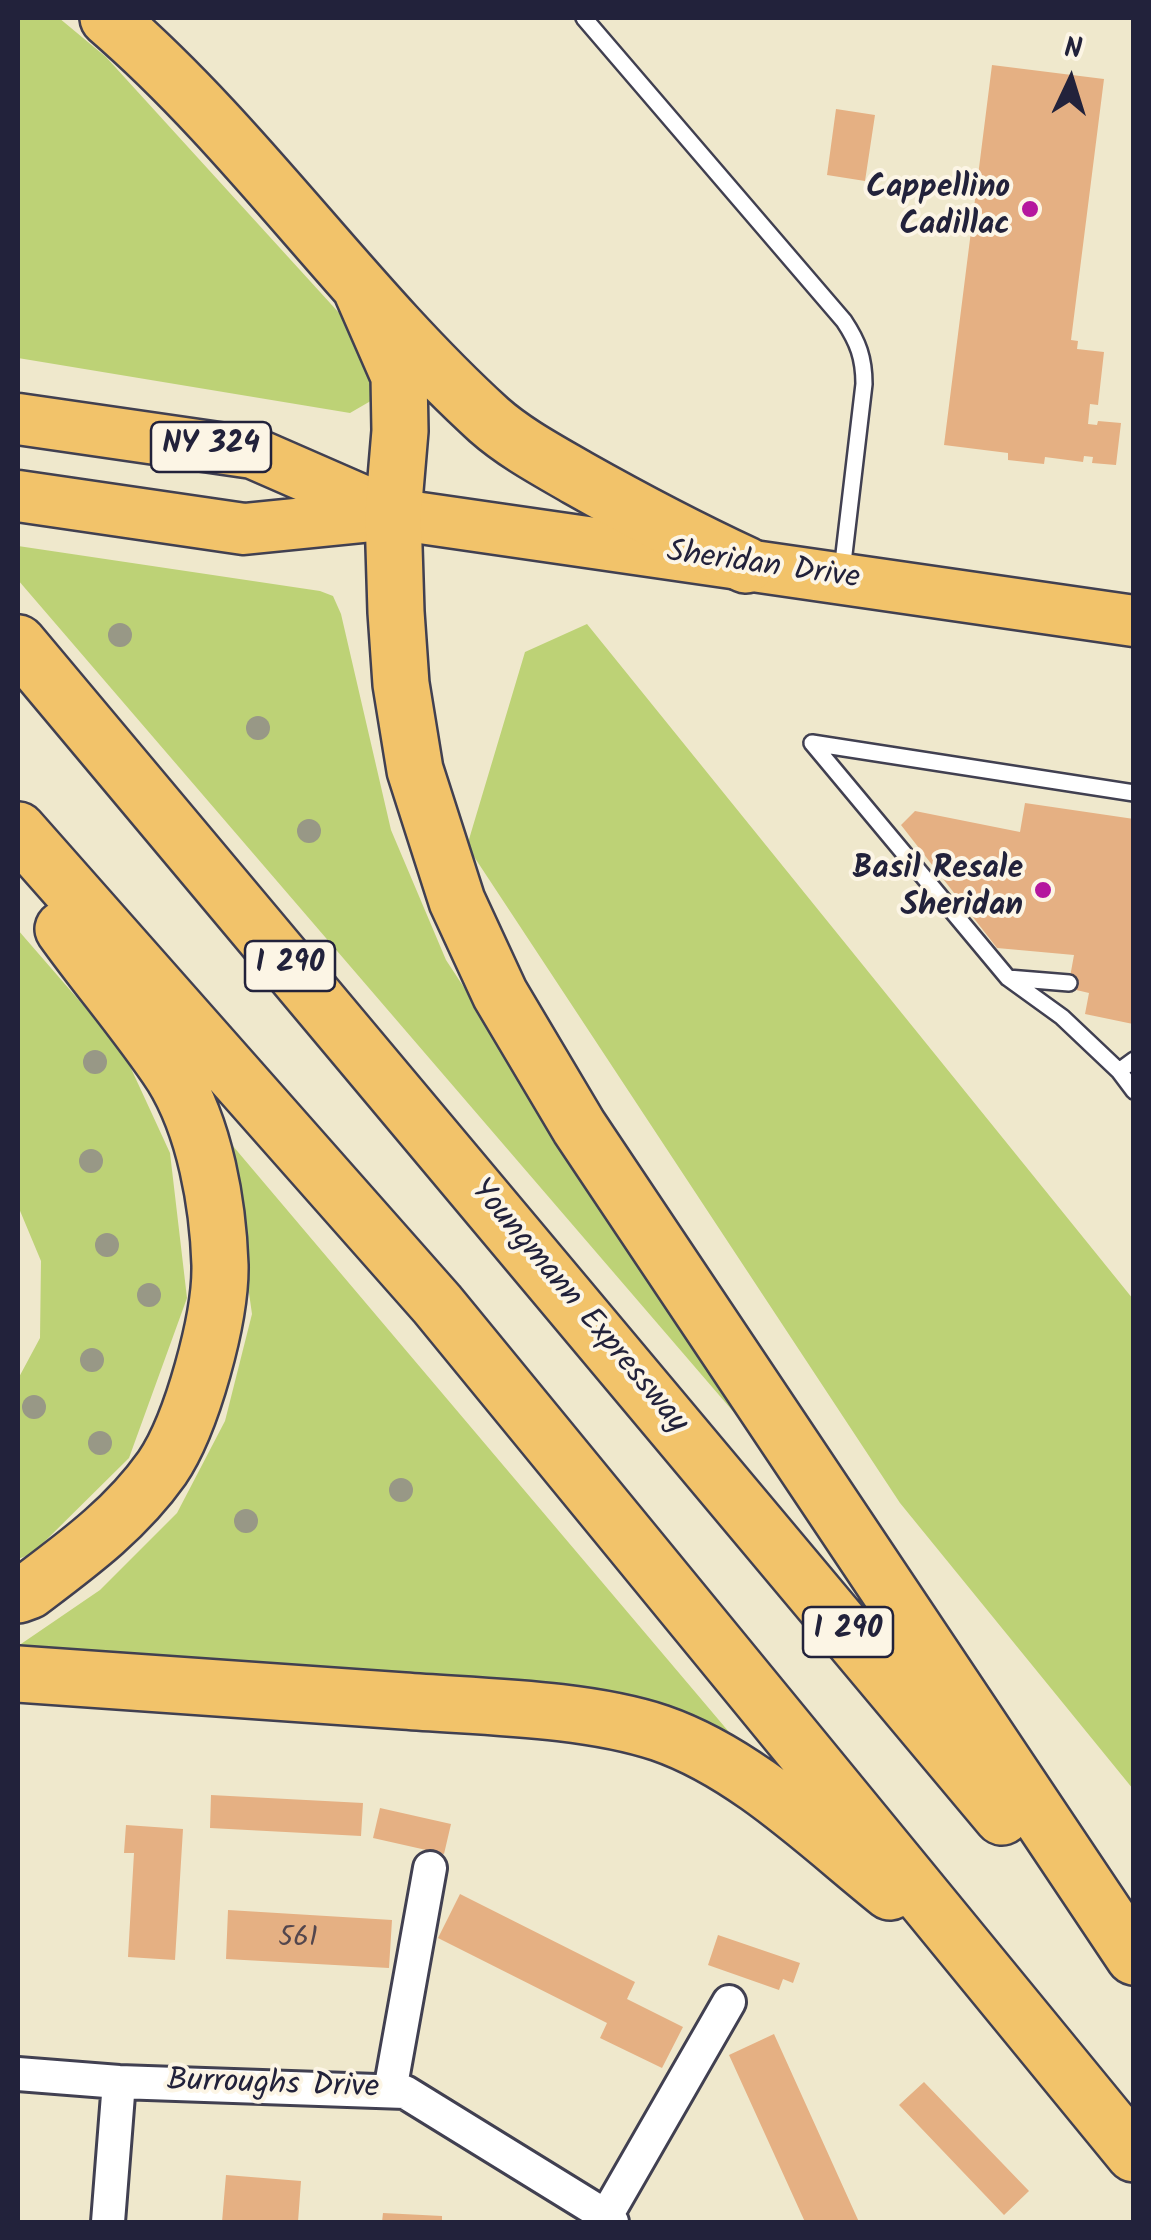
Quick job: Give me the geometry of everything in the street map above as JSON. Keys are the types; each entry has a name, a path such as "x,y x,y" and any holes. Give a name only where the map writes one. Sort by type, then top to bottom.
{"highway":[{"path":"108,18 145,50 254,164 361,289 490,420 522,446 655,522 746,566"},
{"path":"361,289 399,376 400,431 393,514 401,684 414,770 457,901 500,994 579,1127 1134,1957"},
{"name":"Youngmann Expressway","path":"18,643 1134,1974"},
{"path":"18,830 437,1304 1134,2154"},
{"path":"18,866 173,1077 198,1133 212,1196 220,1268 212,1329 194,1398 163,1466 109,1530 18,1595"},
{"path":"18,1674 441,1704 587,1718 660,1734 714,1758 769,1796 974,1959"}],"main road":[{"name":"Sheridan Drive","path":"18,419 254,453 393,514"},
{"name":"Sheridan Drive","path":"18,496 244,529 393,514 1134,622"}],"street":[{"path":"390,2090 430,1868"},
{"path":"609,2219 730,2002"},
{"name":"Burroughs Drive","path":"18,2074 118,2082 405,2092 609,2219"},
{"path":"108,2222 118,2082"}],"lane":[{"path":"584,18 858,342 864,362 864,384 842,579"},
{"path":"1134,793 812,743 1008,978 1062,1018 1119,1071 1134,1091"},
{"path":"1008,978 1069,983"},
{"path":"1119,1071 1134,1060"}],"green space":[{"path":"18,18 59,18 106,57 371,348 381,395 350,413 18,358"},
{"path":"18,546 333,596 341,614 391,830 446,960 774,1459 18,580"},
{"path":"587,624 1133,1299 1133,1789 900,1503 467,846 525,652"},
{"path":"18,930 123,1051 170,1153 187,1298 129,1458 32,1554 18,1559 18,1379 40,1338 41,1261 18,1206"},
{"path":"227,1139 751,1758 18,1653 18,1646 100,1590 177,1513 225,1421 252,1314"}],"building":[{"name":"Cappellino Cadillac","path":"992,65 1104,79 1071,340 1078,341 1077,349 1104,352 1098,405 1090,404 1088,424 1121,423 1116,465 1092,463 1093,457 1084,456 1083,462 1045,457 1044,464 1008,460 1008,453 944,445"},
{"path":"836,109 875,115 865,181 827,175"},
{"name":"Basil Resale Sheridan","path":"1025,803 1134,819 1133,1024 1085,1014 1089,993 1068,988 1074,955 997,948 901,825 915,811 1020,832"},
{"path":"211,1795 363,1803 361,1836 210,1828"},
{"path":"380,1808 451,1824 444,1854 373,1838"},
{"path":"126,1825 183,1829 175,1960 128,1957 134,1853 124,1853"},
{"path":"460,1894 635,1982 627,1999 683,2027 662,2068 600,2038 607,2023 438,1938"},
{"path":"228,1910 392,1920 389,1968 226,1959"},
{"path":"718,1935 800,1963 793,1983 783,1979 779,1990 708,1965"},
{"path":"774,2034 859,2222 805,2222 729,2055"},
{"path":"924,2082 1029,2191 1004,2215 899,2105"},
{"path":"226,2175 301,2181 298,2222 222,2222"},
{"path":"383,2213 442,2216 442,2222 382,2222"}],"place":[{"name":"Cappellino Cadillac","path":"1030,209"},
{"name":"Basil Resale Sheridan","path":"1043,890"}]}
